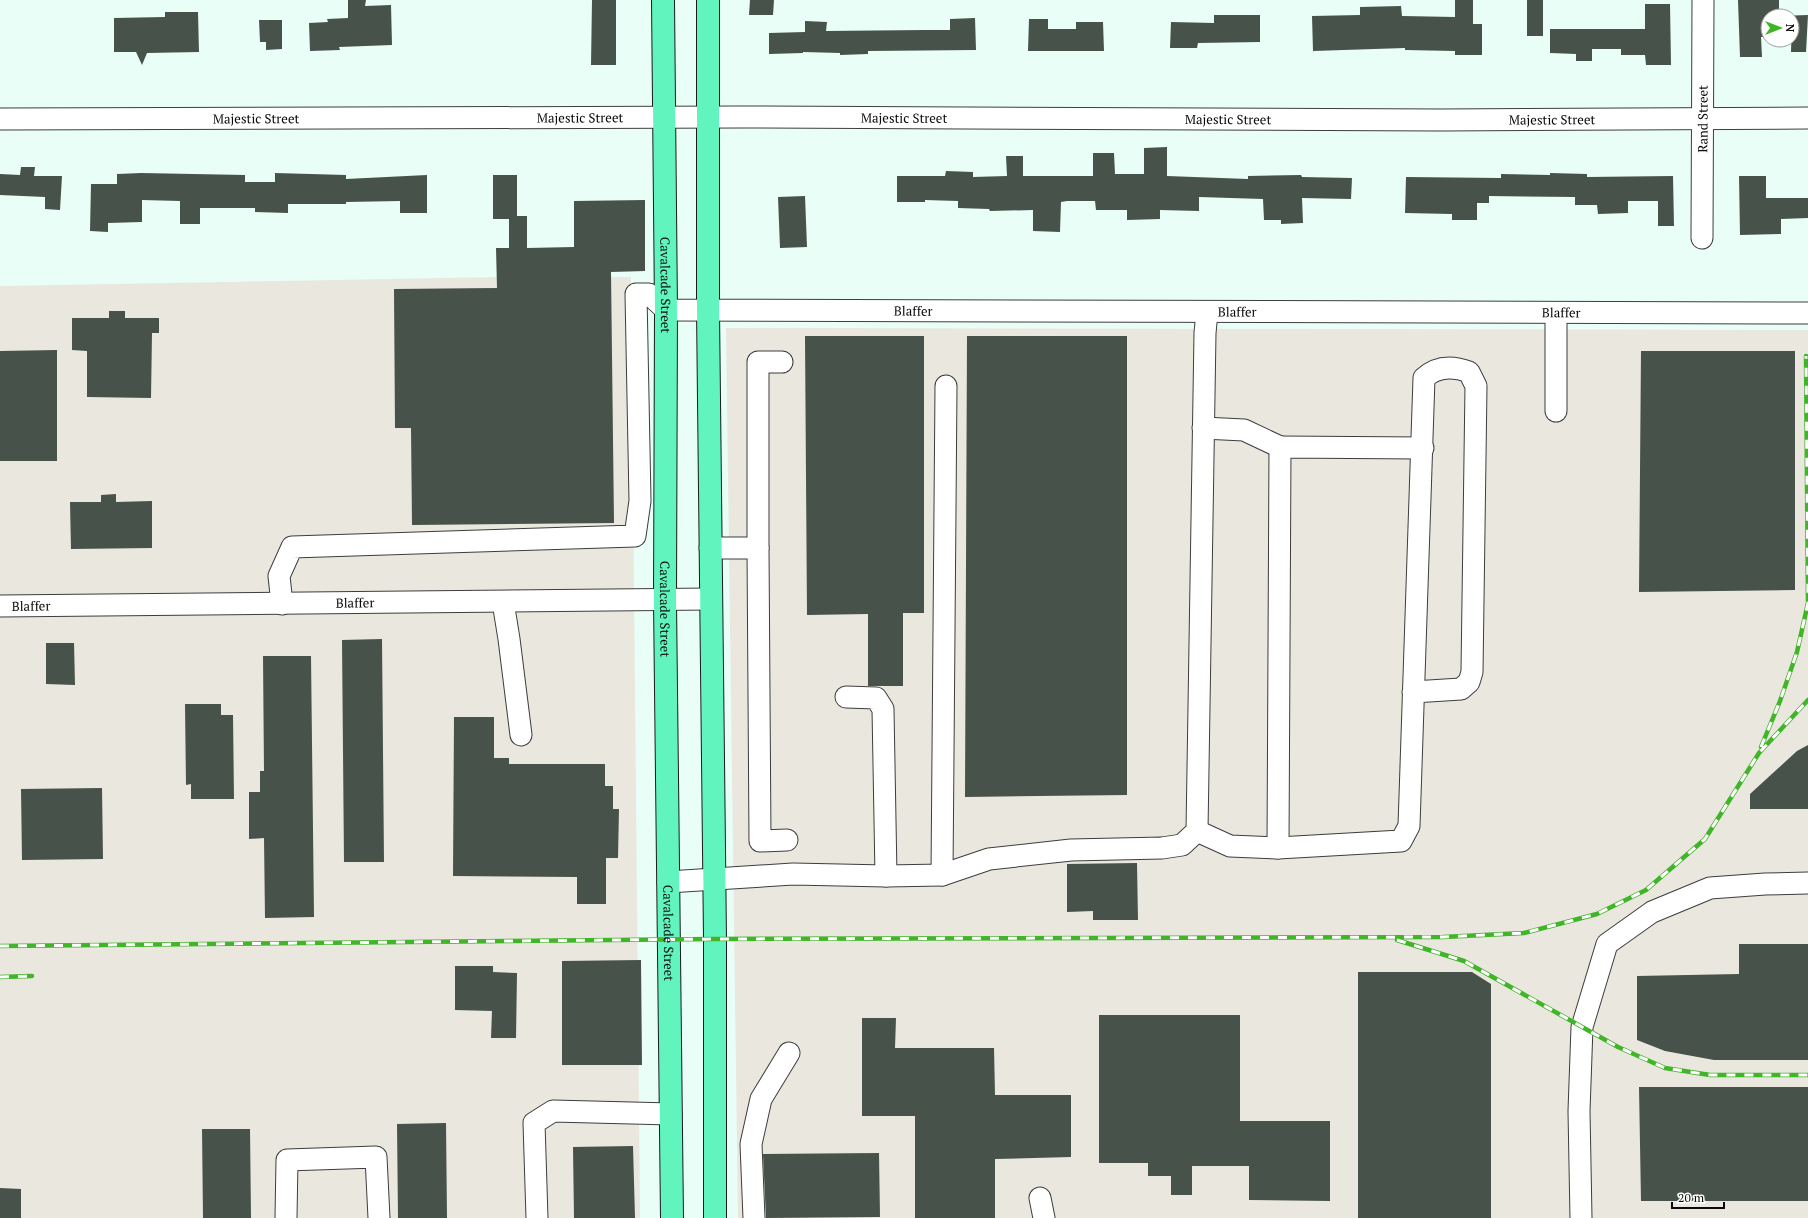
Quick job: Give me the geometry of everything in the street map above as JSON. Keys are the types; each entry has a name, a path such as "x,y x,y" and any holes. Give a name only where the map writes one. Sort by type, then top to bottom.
{"main road":[{"name":"Cavalcade Street","path":"663,0 666,310 665,601 672,1218"},
{"path":"708,0 708,310 714,880 715,1218"}],"street":[{"name":"Rand Street","path":"1702,238 1703,0"},
{"name":"Majestic Street","path":"0,119 708,117 1433,120 1808,118"},
{"path":"635,536 640,501 636,294 649,294 666,310"},
{"name":"Blaffer","path":"666,310 1808,313"},
{"path":"668,882 793,874 886,876 942,875 989,859 1071,850 1162,848 1182,845 1197,831 1205,333 1207,312"},
{"path":"1556,313 1556,411"},
{"path":"782,362 758,362 760,841 787,840"},
{"path":"1197,831 1230,846 1278,848 1401,841 1409,826 1423,448 1424,378 1432,371 1457,368 1469,372 1476,386 1472,672 1469,682 1461,689 1414,692"},
{"path":"942,875 946,386"},
{"path":"1204,428 1244,430 1280,447 1423,448"},
{"path":"1278,848 1280,447"},
{"path":"282,604 279,576 292,547 635,536 652,530 666,529"},
{"path":"710,548 758,548"},
{"name":"Blaffer","path":"0,606 665,601 710,599"},
{"path":"503,602 521,735"},
{"path":"846,697 876,698 883,709 886,876"},
{"path":"1581,1218 1579,1111 1582,1027 1607,944 1652,912 1710,888 1808,883"},
{"path":"754,1218 752,1144 761,1099 789,1053"},
{"path":"537,1218 534,1123 553,1111 671,1114"},
{"path":"286,1218 287,1160 376,1157 379,1218"},
{"path":"1040,1198 1044,1218"}],"shaded area":[{"path":"499,277 631,277 640,1218 0,1218 0,286"},
{"path":"726,328 1808,330 1808,1218 738,1218"}],"building":[{"path":"348,0 366,0 365,6 391,5 392,45 339,47 340,50 310,51 309,23 328,22 327,19 348,18"},
{"path":"592,0 616,0 616,65 591,65"},
{"path":"750,0 774,0 773,15 749,15"},
{"path":"1455,0 1473,0 1473,24 1482,24 1482,55 1455,55 1455,51 1405,50 1405,48 1313,51 1312,16 1360,15 1360,7 1401,6 1402,16 1455,17"},
{"path":"1527,0 1543,0 1543,36 1527,36"},
{"path":"1738,0 1779,0 1779,8 1760,8 1760,48 1762,48 1762,57 1740,57"},
{"path":"1645,4 1670,4 1671,65 1646,65 1645,55 1621,55 1621,49 1592,49 1592,61 1576,61 1576,54 1550,53 1550,29 1645,29"},
{"path":"165,12 198,12 199,52 147,53 142,65 136,52 114,52 114,18 165,17"},
{"path":"1214,15 1260,15 1260,42 1198,43 1197,48 1170,48 1171,22 1214,23"},
{"path":"1800,15 1808,15 1806,52 1791,52 1791,48 1800,48"},
{"path":"975,18 976,50 868,51 868,54 840,55 840,53 803,52 769,54 769,33 805,32 805,21 827,22 826,31 950,30 950,19"},
{"path":"1029,19 1048,19 1048,29 1076,29 1076,22 1103,22 1104,51 1028,51"},
{"path":"259,20 282,20 282,49 266,50 266,42 260,42"},
{"path":"1167,147 1167,176 1248,179 1248,176 1301,175 1302,177 1352,178 1351,199 1302,198 1303,223 1281,224 1281,220 1264,220 1263,199 1199,197 1199,211 1160,210 1160,219 1127,220 1127,210 1096,210 1095,201 1067,201 1061,202 1060,232 1033,231 1033,210 990,211 989,209 958,208 958,201 925,200 925,202 897,202 897,176 945,176 946,171 973,172 973,177 1007,176 1006,156 1023,156 1023,176 1093,176 1093,153 1114,153 1115,174 1144,174 1144,148"},
{"path":"21,167 35,167 34,176 62,176 60,210 45,209 45,197 0,195 0,174 20,175"},
{"path":"275,173 346,175 346,179 427,175 427,213 400,213 400,201 346,202 346,204 288,204 288,213 255,212 255,208 200,208 200,224 180,224 180,201 142,200 142,222 108,223 108,232 90,231 91,184 117,184 117,174 245,175 245,182 275,182"},
{"path":"1550,173 1587,174 1587,177 1673,176 1674,226 1658,226 1658,201 1628,201 1628,213 1598,214 1597,205 1575,205 1575,197 1489,196 1489,203 1477,203 1477,220 1452,220 1452,214 1405,213 1406,177 1501,178 1501,174 1550,175"},
{"path":"493,175 517,175 517,216 527,216 527,248 574,247 574,201 645,200 645,271 611,272 614,523 412,525 411,428 395,428 394,289 497,288 496,248 509,248 509,219 493,219"},
{"path":"1739,176 1766,176 1766,198 1808,198 1808,218 1781,219 1781,234 1740,235"},
{"path":"805,196 807,247 780,248 778,197"},
{"path":"109,311 125,311 125,318 159,318 159,333 152,333 151,398 87,397 87,351 72,350 72,318 109,318"},
{"path":"805,336 924,336 924,613 903,613 903,686 868,686 868,614 807,615"},
{"path":"967,336 1127,336 1127,795 965,797"},
{"path":"57,350 57,461 0,461 0,351"},
{"path":"1641,351 1795,351 1795,590 1639,592"},
{"path":"116,494 116,502 152,501 152,548 71,549 70,502 101,502 101,495"},
{"path":"382,639 384,862 344,862 342,640"},
{"path":"46,643 74,643 75,685 46,684"},
{"path":"263,656 311,656 314,917 265,918 264,838 249,839 249,792 260,792 260,771 264,771"},
{"path":"185,704 221,704 221,715 233,715 234,799 191,799 191,784 186,785"},
{"path":"454,717 494,717 494,758 509,758 509,764 605,764 605,786 613,786 613,809 619,809 618,858 606,858 606,904 577,904 577,877 453,876"},
{"path":"1808,745 1808,809 1750,809 1750,794 1797,751"},
{"path":"102,788 103,859 22,860 21,789"},
{"path":"1137,863 1138,920 1093,920 1093,911 1067,912 1067,864"},
{"path":"1739,944 1808,944 1808,1060 1714,1060 1665,1051 1637,1040 1637,976 1739,974"},
{"path":"641,960 642,1065 562,1065 562,961"},
{"path":"455,966 493,966 493,972 517,973 516,1038 491,1038 492,1011 455,1010"},
{"path":"1358,972 1472,972 1491,984 1491,1218 1358,1218"},
{"path":"1099,1015 1240,1015 1240,1121 1330,1121 1330,1201 1249,1200 1249,1166 1192,1166 1192,1195 1171,1195 1171,1176 1148,1176 1148,1163 1099,1163"},
{"path":"862,1018 896,1018 895,1048 994,1048 995,1095 1071,1095 1071,1157 995,1159 995,1218 915,1218 915,1116 862,1116"},
{"path":"1639,1087 1808,1087 1808,1201 1641,1201"},
{"path":"446,1123 447,1218 398,1218 397,1124"},
{"path":"202,1129 250,1129 251,1218 203,1218"},
{"path":"633,1146 635,1218 574,1218 573,1147"},
{"path":"879,1153 880,1217 766,1218 763,1154"},
{"path":"0,1188 21,1189 21,1218 0,1218"}],"railway":[{"path":"1761,747 1780,701 1797,652 1808,603 1806,356"},
{"path":"0,946 715,939 1443,937 1524,933 1597,914 1646,890 1705,839 1759,753 1808,700"},
{"path":"1397,940 1464,961 1618,1047 1665,1068 1710,1075 1808,1075"},
{"path":"0,977 32,976"}]}
